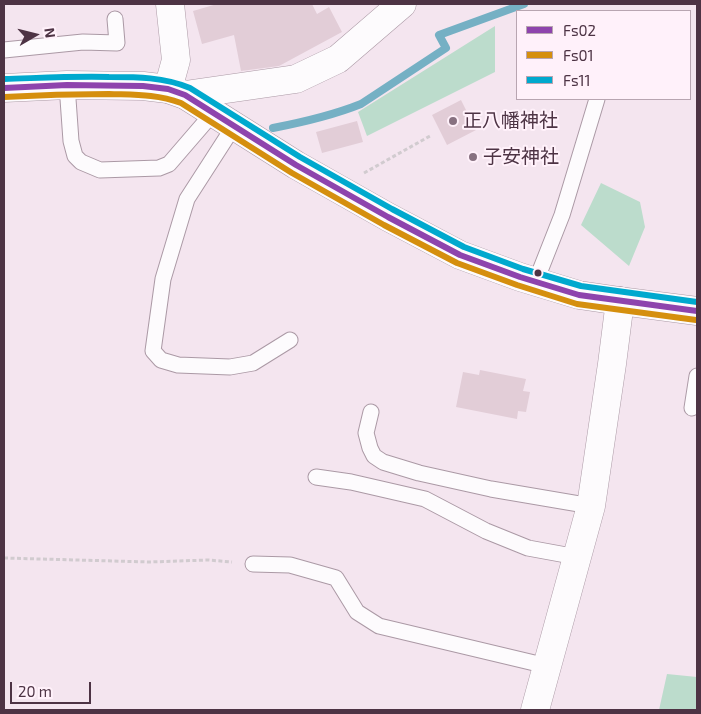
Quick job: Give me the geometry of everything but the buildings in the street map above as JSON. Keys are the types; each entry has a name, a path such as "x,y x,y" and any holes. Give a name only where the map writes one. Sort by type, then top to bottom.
{"street":[{"path":"170,4 176,60 176,92"},
{"path":"4,88 67,85 143,86 176,92 296,79 338,59 402,4"},
{"path":"176,92 296,165 460,255 579,294 620,302 697,311"},
{"path":"535,710 592,506 620,302"}],"lane":[{"path":"4,50 83,42 116,42 115,19"},
{"path":"67,85 71,141 75,156 81,162 100,170 159,168 169,164 224,120"},
{"path":"536,281 562,215 597,100"},
{"path":"224,120 187,198 163,279 153,352 161,360 178,365 230,367 253,362 290,340"},
{"path":"692,408 697,376"},
{"path":"371,412 366,433 374,456 383,462 419,473 492,489 592,506"},
{"path":"316,477 350,482 425,499 486,530 528,548 577,558"},
{"path":"252,564 290,565 336,578 357,612 379,626 547,666"}],"path":[{"path":"337,188 430,136"},
{"path":"4,558 149,562 208,560 252,564"}],"green space":[{"path":"495,26 495,72 367,136 358,112"},
{"path":"601,183 640,202 645,227 629,266 581,225"},
{"path":"667,674 697,677 697,710 659,710"}],"waterway":[{"path":"273,128 317,118 361,104 446,48 439,35 524,4"}],"transit line":[{"name":"Fs11","path":"4,79 130,77 150,78 180,84 190,88 300,157 464,247 523,269 581,286 697,302"},
{"name":"Fs02","path":"4,88 67,85 143,86 168,89 185,95 296,165 460,255 520,277 579,295 697,311"},
{"name":"Fs01","path":"4,97 109,94 154,96 172,100 181,103 292,173 384,225 457,263 577,304 696,320"}],"place":[{"name":"正八幡神社","path":"453,121"},
{"name":"子安神社","path":"473,157"}]}
